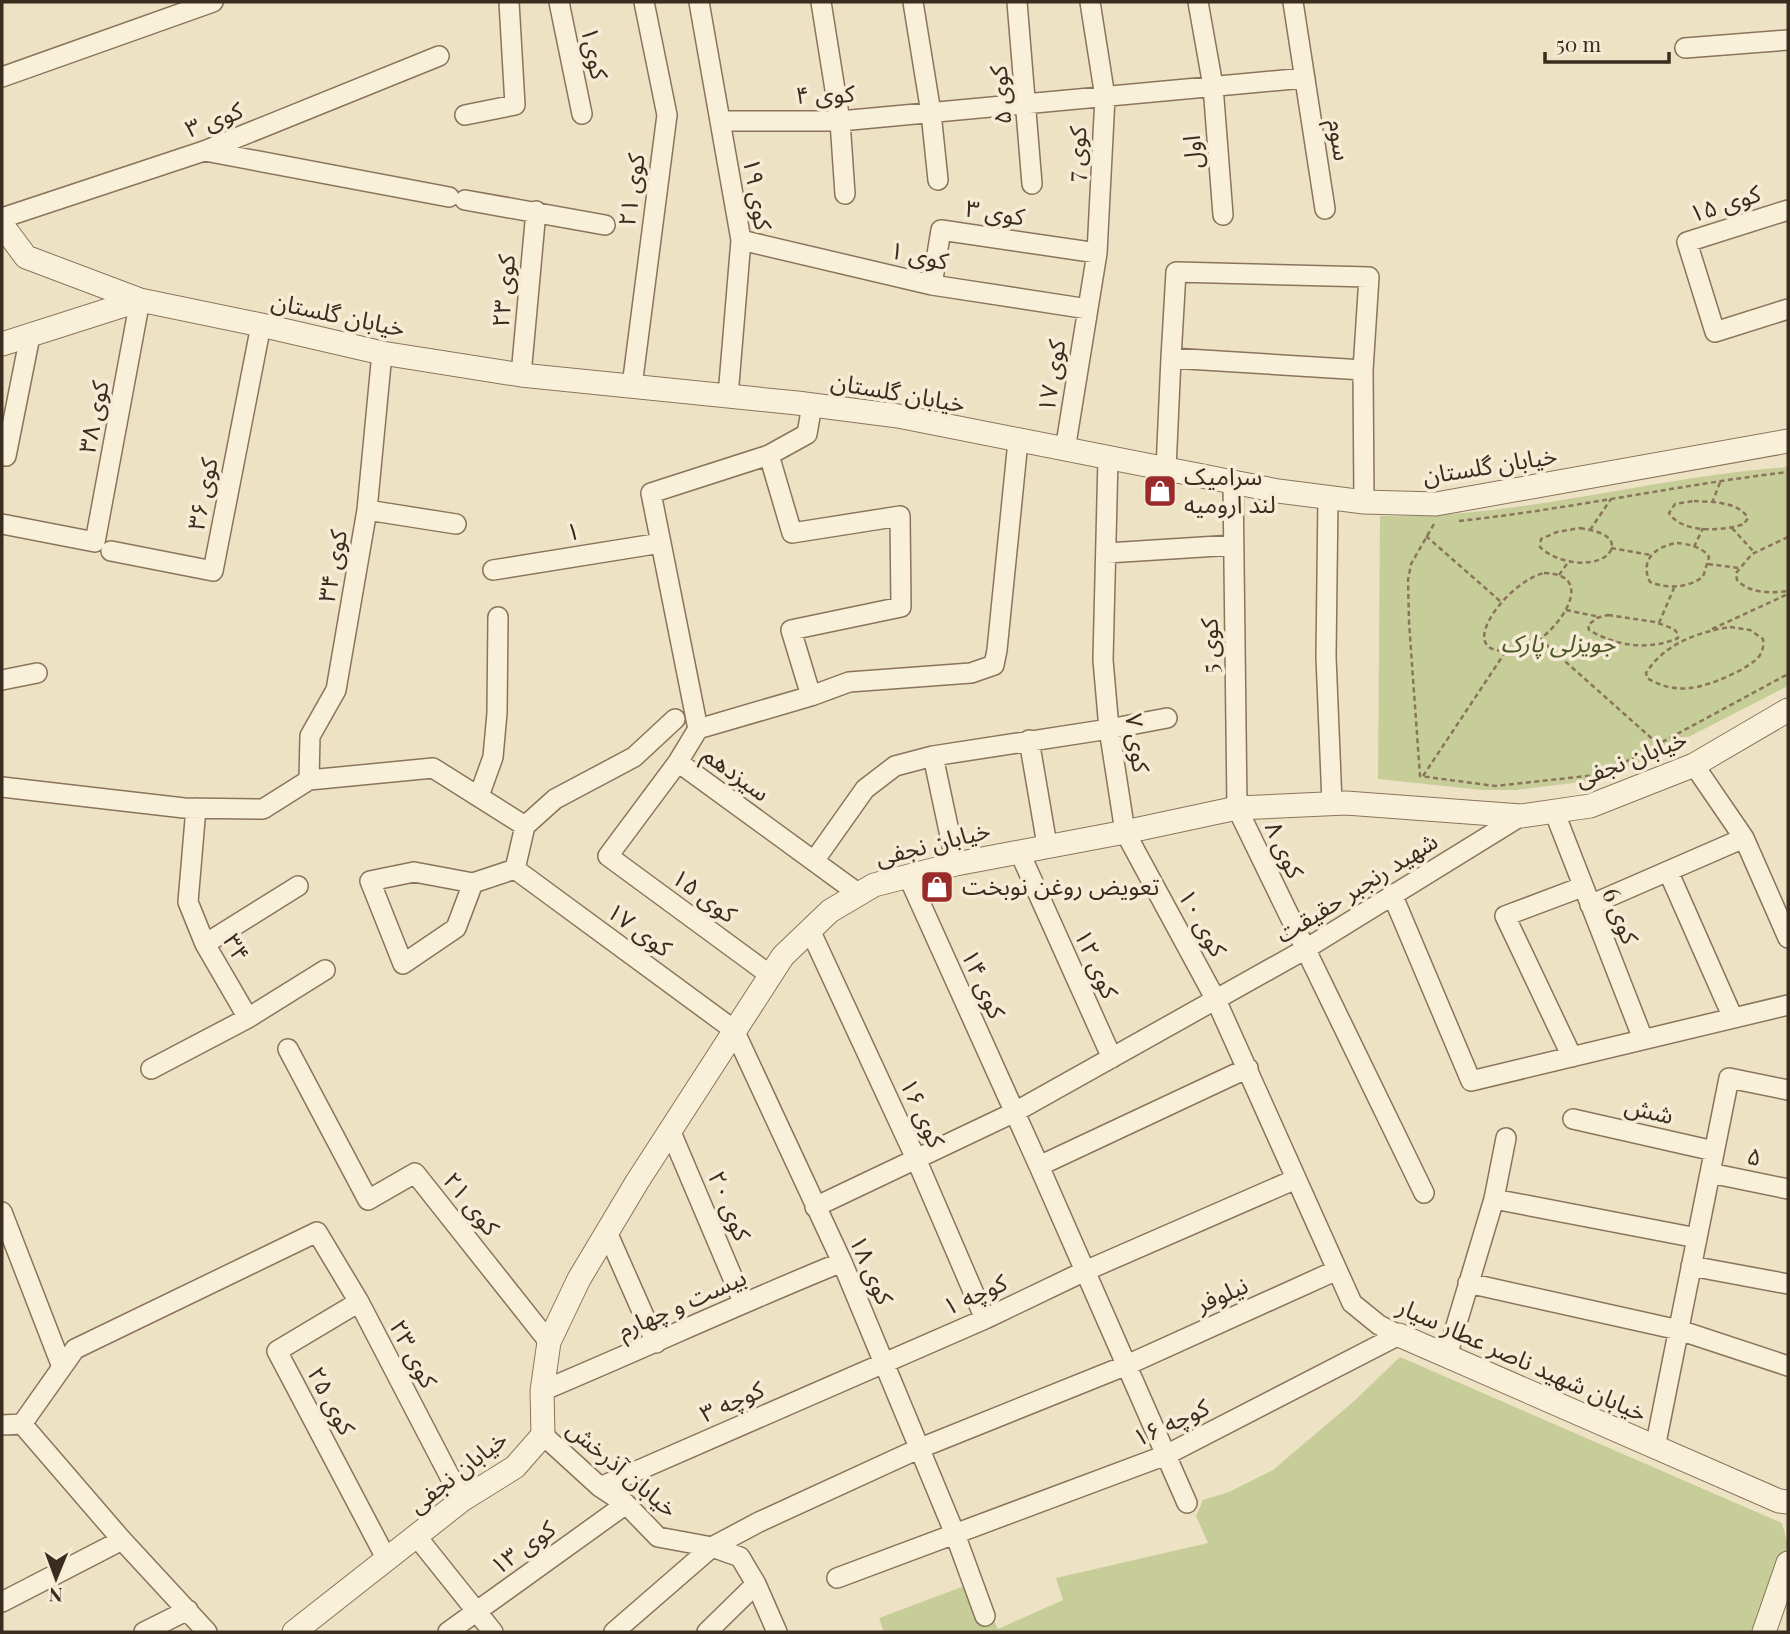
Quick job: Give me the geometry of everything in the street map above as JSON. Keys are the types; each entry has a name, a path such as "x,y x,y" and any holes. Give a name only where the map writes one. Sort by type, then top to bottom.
{"street":[{"path":"2,77 212,2"},
{"path":"465,114 515,105 509,2"},
{"name":"کوی۱","path":"559,2 582,114"},
{"name":"کوی ۲۱","path":"632,386 667,115 644,2"},
{"name":"کوی ۱۹","path":"699,2 741,240 728,396"},
{"path":"821,2 840,121 845,194"},
{"path":"913,2 931,113 938,180"},
{"name":"کوی ۵","path":"1017,2 1032,184"},
{"name":"کوی 7","path":"1088,309 1097,253 1105,97 1090,2"},
{"name":"اول","path":"1198,2 1213,86 1223,215"},
{"name":"سوم","path":"1293,2 1325,209"},
{"path":"1685,48 1788,40"},
{"name":"کوی ۳","path":"2,218 204,151 439,57"},
{"name":"کوی ۴","path":"720,121 840,121 1305,78"},
{"path":"204,151 604,225"},
{"name":"کوی ۱۵","path":"1788,210 1687,243 1715,332 1788,309"},
{"name":"کوی ۲۳","path":"520,375 536,211"},
{"path":"2,225 26,257 140,300"},
{"name":"کوی ۳","path":"932,285 941,230 1097,253"},
{"name":"کوی ۱","path":"741,240 932,285 1088,309"},
{"path":"1166,469 1176,272 1368,277 1363,370 1364,502"},
{"name":"خیابان گلستان","path":"2,344 140,300 382,353 520,375 898,416 1233,482 1364,502 1436,504 1788,441"},
{"name":"کوی ۳۸","path":"103,547 140,300"},
{"name":"کوی ۱۷","path":"1065,450 1088,309"},
{"name":"کوی ۳۶","path":"103,547 213,570 261,325"},
{"path":"6,456 30,336"},
{"name":"کوی ۳۴","path":"309,780 310,736 336,690 367,510 382,353"},
{"path":"1171,358 1363,370"},
{"path":"678,762 698,729 651,493 769,455 807,434 811,405"},
{"path":"698,729 849,682 971,673 994,665 998,650 1018,441"},
{"path":"769,455 792,533 900,516 901,607 791,630 811,696"},
{"name":"کوی ۷","path":"1108,458 1102,660 1109,729 1125,832"},
{"name":"کوی 5","path":"1233,482 1237,808"},
{"path":"1328,497 1326,657 1332,803"},
{"path":"367,510 456,524"},
{"path":"2,524 103,547"},
{"name":"۱","path":"493,570 661,543"},
{"path":"1107,553 1234,545"},
{"path":"479,796 494,757 498,617"},
{"path":"2,680 37,673"},
{"name":"خیابان نجفی","path":"294,1632 462,1500 515,1467 543,1435 542,1391 550,1342 579,1279 670,1130 770,975 783,956 830,911 874,885 908,876 1047,845 1125,832 1237,808 1332,803 1521,816 1590,806 1694,765 1788,710"},
{"path":"814,861 865,789 895,766 933,756 1167,718"},
{"path":"473,883 456,928 402,964 370,881 414,872 473,883 515,869 525,826 555,799 634,757 675,719"},
{"path":"1029,740 1047,845"},
{"path":"933,756 956,864"},
{"name":"سیزدهم","path":"608,856 678,762 859,894"},
{"path":"1694,765 1744,838 1788,938"},
{"path":"2,787 195,808 263,809 309,780 433,768 525,826"},
{"name":"۳۴","path":"195,808 188,902 205,944 248,1018"},
{"name":"کوی ۸","path":"1237,808 1424,1193"},
{"name":"کوی 6","path":"1554,811 1643,1039"},
{"name":"شهید رنجبر حقیقت","path":"815,1207 917,1161 1015,1112 1304,950 1521,816"},
{"name":"کوی ۱۰","path":"1125,832 1216,1000"},
{"path":"1572,1057 1506,916 1586,896 1668,871 1744,838"},
{"name":"کوی ۱۲","path":"1018,851 1112,1058"},
{"name":"کوی ۱۵","path":"608,856 770,975"},
{"name":"کوی ۱۷","path":"515,869 734,1030"},
{"path":"1668,871 1733,1018"},
{"name":"کوی ۱۴","path":"908,876 1187,1503"},
{"path":"205,944 298,886"},
{"path":"1392,894 1471,1081 1788,1005"},
{"name":"کوی ۱۶","path":"810,930 917,1161 985,1319"},
{"path":"152,1069 248,1018 325,970"},
{"name":"خیابان شهید ناصر عطار سیار","path":"1216,1000 1352,1303 1380,1325 1399,1335 1655,1448 1779,1501 1788,1502"},
{"name":"کوی ۱۸","path":"734,1030 842,1262 955,1534 985,1616"},
{"name":"کوی ۲۱","path":"288,1049 368,1200 415,1173 550,1342"},
{"path":"1039,1166 1248,1068"},
{"path":"1655,1448 1729,1078 1788,1090"},
{"name":"شش","path":"1573,1119 1714,1151"},
{"name":"کوی ۲۰","path":"670,1130 743,1302"},
{"path":"1447,1356 1493,1199 1506,1138"},
{"name":"۵","path":"1710,1173 1788,1189"},
{"name":"کوچه ۱","path":"884,1361 985,1319 1085,1271 1296,1179"},
{"path":"1493,1199 1697,1238"},
{"path":"2,1212 62,1367 22,1424"},
{"name":"کوی ۲۳","path":"62,1367 75,1349 317,1232 359,1303 462,1500"},
{"path":"607,1232 656,1343"},
{"name":"بیست و چهارم","path":"542,1391 656,1343 743,1302 842,1262"},
{"path":"1691,1266 1788,1284"},
{"name":"نیلوفر","path":"614,1632 712,1547 759,1522 918,1449 1127,1365 1337,1270"},
{"path":"1468,1283 1679,1330 1788,1366"},
{"name":"کوی ۲۵","path":"359,1303 277,1351 386,1558"},
{"name":"کوچه ۱۶","path":"837,1577 1166,1455 1399,1335"},
{"name":"کوچه ۳","path":"600,1487 884,1361"},
{"path":"2,1425 22,1424"},
{"path":"22,1424 122,1540 207,1632"},
{"name":"خیابان آذرخش","path":"543,1435 600,1487 626,1504 658,1537 712,1547 740,1557 756,1584 777,1632"},
{"name":"کوی ۱۳","path":"448,1632 626,1504"},
{"path":"417,1537 493,1632"},
{"path":"2,1602 122,1540"},
{"path":"1764,1632 1788,1563"},
{"path":"707,1632 756,1584"},
{"path":"144,1632 188,1610"}],"path":[{"path":"1457,522 1788,472"},
{"path":"1712,503 1721,480"},
{"path":"1590,530 1611,499"},
{"path":"1694,501 1730,505 1745,512 1748,518 1744,524 1732,528 1703,528 1676,521 1669,513 1675,504 1694,501"},
{"path":"1436,522 1411,564 1408,602 1420,776 1495,786 1596,775 1788,674"},
{"path":"1695,547 1703,528"},
{"path":"1732,528 1754,552"},
{"path":"1566,530 1590,530 1610,538 1611,548 1606,557 1600,560 1569,561 1548,554 1540,547 1541,539 1547,535 1566,530"},
{"path":"1426,536 1501,602"},
{"path":"1788,537 1754,552 1736,573 1737,580 1749,589 1788,593"},
{"path":"1677,543 1695,547 1706,552 1709,557 1703,577 1686,585 1675,586 1650,582 1645,569 1651,555 1667,544 1677,543"},
{"path":"1611,548 1651,555"},
{"path":"1559,576 1569,561"},
{"path":"1708,564 1740,568"},
{"path":"1544,573 1559,576 1570,584 1573,590 1566,610 1557,624 1527,648 1493,649 1486,643 1485,626 1501,602 1531,577 1544,573"},
{"path":"1659,623 1675,586"},
{"path":"1701,634 1718,629 1740,628 1758,634 1763,639 1764,646 1752,663 1701,687 1673,688 1647,678 1646,673 1650,666 1668,649 1788,593"},
{"path":"1566,610 1600,617"},
{"path":"1608,615 1659,623 1674,629 1678,638 1653,646 1637,646 1589,630 1588,625 1600,617 1608,615"},
{"path":"1540,639 1658,744"},
{"path":"1423,776 1507,650"}],"green space":[{"name":"جویزلی پارک","path":"1788,467 1788,686 1638,763 1598,780 1516,790 1482,790 1378,779 1380,516 1483,511 1686,479"},
{"path":"1400,1357 1782,1523 1788,1545 1757,1632 884,1632 879,1618 975,1582 998,1629 1063,1600 1056,1578 1208,1543 1196,1516 1203,1500 1229,1492 1273,1470 1353,1402"}],"place":[{"name":"سرامیک لند ارومیه","path":"1160,491"},
{"name":"تعویض روغن نوبخت","path":"937,887"}]}
